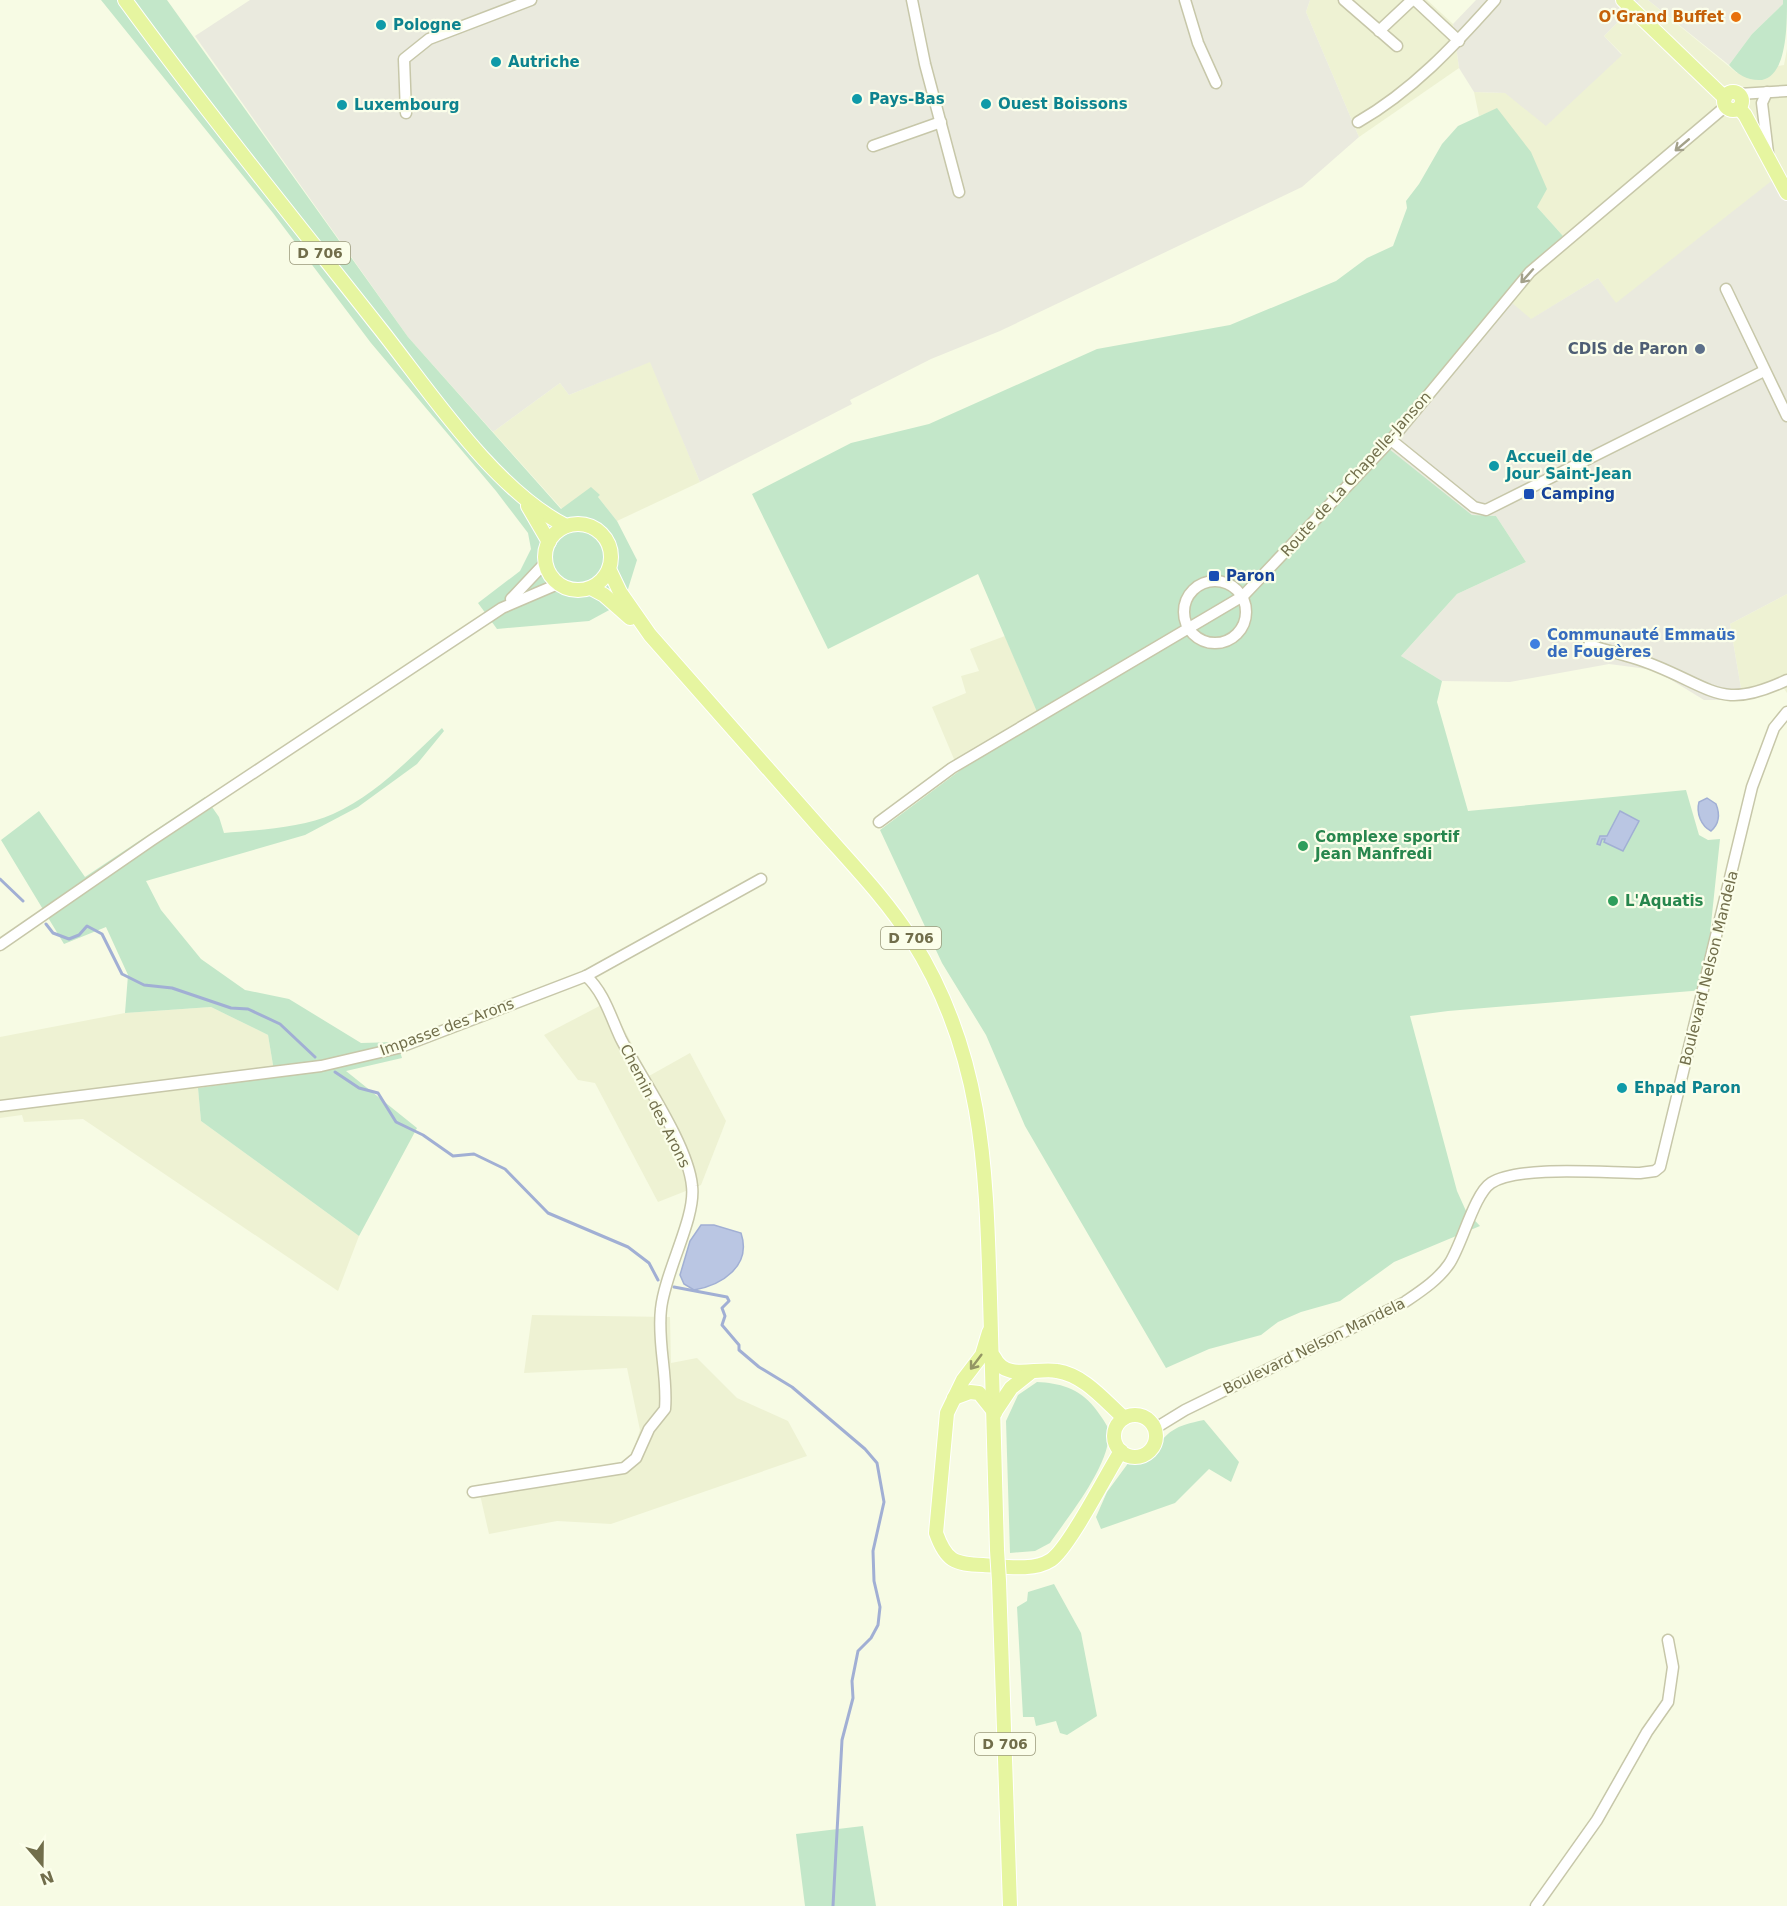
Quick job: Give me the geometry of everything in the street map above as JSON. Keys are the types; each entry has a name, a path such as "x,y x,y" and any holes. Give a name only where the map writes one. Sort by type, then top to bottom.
{"main road":[{"name":"D 706","path":"125,0 279,201 465,434 524,499 549,542"},
{"path":"1623,0 1732,100"},
{"path":"1636,0 1724,82 1732,100 1768,156 1787,193"},
{"name":"D 706","path":"524,499 566,526"},
{"path":"584,524 604,536 611,552 609,569 605,577 591,588 574,590 558,584 545,563 549,542 566,526 584,524"},
{"name":"D 706","path":"609,569 620,592 650,635 875,892 912,939 936,982 967,1064 978,1111 985,1162 994,1357 997,1550 1010,1906"},
{"name":"D 706","path":"591,588 604,595 650,635"},
{"path":"991,1324 982,1355 963,1380 947,1413 936,1533 942,1551 958,1564 1030,1567 1051,1560 1066,1543 1120,1451"},
{"path":"994,1357 998,1365 1006,1370 1031,1372 1056,1370 1075,1376 1124,1418"},
{"path":"954,1398 970,1392 979,1393 995,1413 1011,1388 1031,1372"},
{"path":"1138,1415 1145,1418 1154,1429 1155,1442 1146,1453 1133,1457 1120,1451 1114,1434 1124,1418 1138,1415"}],"street":[{"path":"406,113 404,59 429,39 531,0"},
{"path":"912,0 960,192"},
{"path":"1185,0 1198,43 1216,84"},
{"path":"1344,0 1397,46"},
{"path":"1380,31 1413,0 1459,41"},
{"path":"1358,122 1389,105 1459,41 1495,0"},
{"path":"1732,100 1767,92 1787,91"},
{"path":"1767,92 1761,103 1768,156"},
{"name":"Route de La Chapelle-Janson","path":"879,822 952,768 1243,596 1391,440 1530,272 1732,100"},
{"path":"873,146 941,122"},
{"path":"1726,289 1787,416"},
{"path":"1391,440 1474,507 1486,510 1764,371"},
{"path":"0,945 162,833 502,608 533,579 545,563"},
{"path":"1218,580 1228,583 1243,596 1246,606 1243,627 1226,641 1205,642 1188,628 1185,619 1186,599 1199,585 1218,580"},
{"path":"502,608 558,584"},
{"path":"1589,645 1655,665 1715,694 1744,696 1787,680"},
{"name":"Boulevard Nelson Mandela","path":"1154,1429 1196,1405 1405,1302 1433,1282 1450,1263 1480,1196 1489,1184 1504,1177 1533,1174 1640,1173 1660,1167 1752,787 1774,728 1787,712"},
{"name":"Impasse des Arons","path":"0,1106 321,1066 398,1048 586,976 761,879"},
{"name":"Chemin des Arons","path":"473,1492 624,1468 636,1458 649,1429 665,1409 661,1311 668,1271 692,1203 690,1175 661,1110 621,1038 596,984 586,976"},
{"path":"1536,1906 1597,1820 1647,1732 1668,1702 1673,1667 1668,1640"}],"shaded area":[{"path":"101,0 167,0 408,337 561,509 591,487 600,495 598,497 617,521 637,560 624,602 589,621 497,629 478,603 520,571 531,549 528,533 496,491 371,343 273,213"},
{"path":"250,0 1310,0 1306,12 1359,137 1302,187 1000,331 931,359 850,400 852,404 700,482 650,362 569,395 560,383 493,432 408,337 195,36"},
{"path":"1310,0 1427,0 1453,24 1459,68 1359,137 1306,12"},
{"path":"1476,0 1640,0 1604,36 1622,55 1546,126 1505,93 1474,92 1459,68 1453,24"},
{"path":"1640,0 1648,0 1737,73 1784,65 1787,49 1787,177 1784,172 1616,304 1598,278 1530,320 1504,296 1527,267 1563,236 1537,207 1509,128 1497,109 1479,116 1474,92 1504,93 1622,54 1604,36"},
{"path":"1648,0 1783,0 1783,4 1752,34 1729,65"},
{"path":"1783,0 1787,0 1786,35 1781,59 1776,69 1762,80 1744,77 1729,65 1752,34 1783,4"},
{"name":"Complexe sportif Jean Manfredi","path":"1497,108 1531,152 1547,189 1537,207 1563,236 1527,267 1383,444 1472,515 1496,516 1526,562 1457,594 1401,656 1442,681 1437,702 1468,811 1686,790 1699,835 1708,840 1720,839 1704,990 1410,1016 1457,1191 1466,1211 1480,1226 1394,1262 1340,1301 1301,1312 1278,1322 1261,1335 1209,1349 1166,1368 1025,1126 986,1035 942,963 880,830 970,763 1040,719 978,574 828,649 752,494 851,443 929,424 1097,349 1230,325 1336,281 1367,258 1393,246 1407,208 1406,201 1419,184 1442,144 1458,126"},
{"path":"1784,171 1787,177 1787,594 1730,624 1743,700 1704,700 1655,670 1609,664 1510,682 1442,681 1401,656 1457,594 1526,562 1496,516 1472,515 1383,444 1504,296 1531,319 1598,278 1616,303"},
{"path":"651,361 700,482 617,521 598,497 600,495 562,509 493,432 560,383 569,395"},
{"path":"1787,594 1787,693 1783,687 1743,700 1730,624"},
{"path":"1005,636 1040,719 959,771 932,707 966,693 961,676 979,671 970,649"},
{"path":"442,728 444,731 417,764 358,807 305,835 146,881 161,910 201,959 245,990 289,999 361,1043 397,1042 402,1058 346,1071 417,1128 359,1236 201,1121 198,1088 275,1077 268,1035 211,1007 125,1013 128,975 106,927 64,944 1,840 39,811 85,877 205,797 219,817 224,833 280,828 321,819 349,806 378,787"},
{"path":"609,1001 649,1076 690,1053 726,1121 701,1185 658,1202 595,1083 578,1080 544,1035"},
{"path":"211,1007 268,1035 275,1077 198,1088 201,1121 359,1236 338,1291 83,1119 24,1122 22,1115 0,1118 0,1037 125,1013"},
{"path":"532,1315 670,1317 671,1363 697,1358 737,1398 788,1421 807,1456 611,1524 557,1521 489,1534 478,1486 615,1466 632,1455 640,1430 627,1368 524,1373"},
{"path":"1037,1382 1061,1385 1082,1395 1094,1407 1107,1426 1108,1439 1098,1470 1050,1543 1035,1551 1010,1553 1006,1421 1018,1395"},
{"path":"1204,1420 1239,1462 1231,1482 1209,1469 1175,1503 1101,1529 1096,1517 1107,1492 1129,1462 1152,1455 1162,1440 1173,1430"},
{"path":"1054,1584 1081,1633 1097,1716 1067,1735 1060,1733 1056,1721 1036,1726 1034,1717 1023,1717 1017,1607 1027,1601 1028,1592"},
{"path":"863,1826 876,1906 805,1906 796,1834"}],"water":[{"path":"1707,798 1716,804 1718,811 1717,822 1711,831 1702,823 1698,810 1699,802"},
{"path":"1620,811 1639,821 1623,851 1604,842 1605,839 1602,839 1600,845 1597,844 1600,836 1607,836"},
{"path":"701,1225 714,1225 741,1233 742,1255 732,1272 724,1278 715,1284 694,1290 684,1284 680,1275 690,1241"}],"waterway":[{"path":"0,879 23,901"},
{"path":"46,924 53,933 69,939 79,935 87,926 102,934 122,974 144,985 172,988 231,1008 248,1009 280,1024 315,1057"},
{"path":"335,1072 359,1088 378,1093 396,1122 423,1135 453,1156 474,1154 505,1169 548,1213 628,1247 649,1263 658,1280"},
{"path":"674,1287 727,1297 729,1301 722,1308 725,1316 722,1325 739,1345 739,1350 759,1367 792,1387 865,1449 877,1463 884,1502 873,1551 874,1581 880,1607 878,1625 871,1638 858,1651 852,1681 853,1698 842,1740 833,1906"}],"place":[{"name":"O'Grand Buffet","path":"1736,17"},
{"name":"Pologne","path":"381,25"},
{"name":"Autriche","path":"496,62"},
{"name":"Pays-Bas","path":"857,99"},
{"name":"Ouest Boissons","path":"986,104"},
{"name":"Luxembourg","path":"342,105"},
{"name":"CDIS de Paron","path":"1700,349"},
{"name":"Accueil de Jour Saint-Jean","path":"1494,466"},
{"name":"Camping","path":"1529,494"},
{"name":"Paron","path":"1214,576"},
{"name":"Communauté Emmaüs de Fougères","path":"1535,644"},
{"name":"Complexe sportif Jean Manfredi","path":"1303,846"},
{"name":"L'Aquatis","path":"1613,901"},
{"name":"Ehpad Paron","path":"1622,1088"}]}
